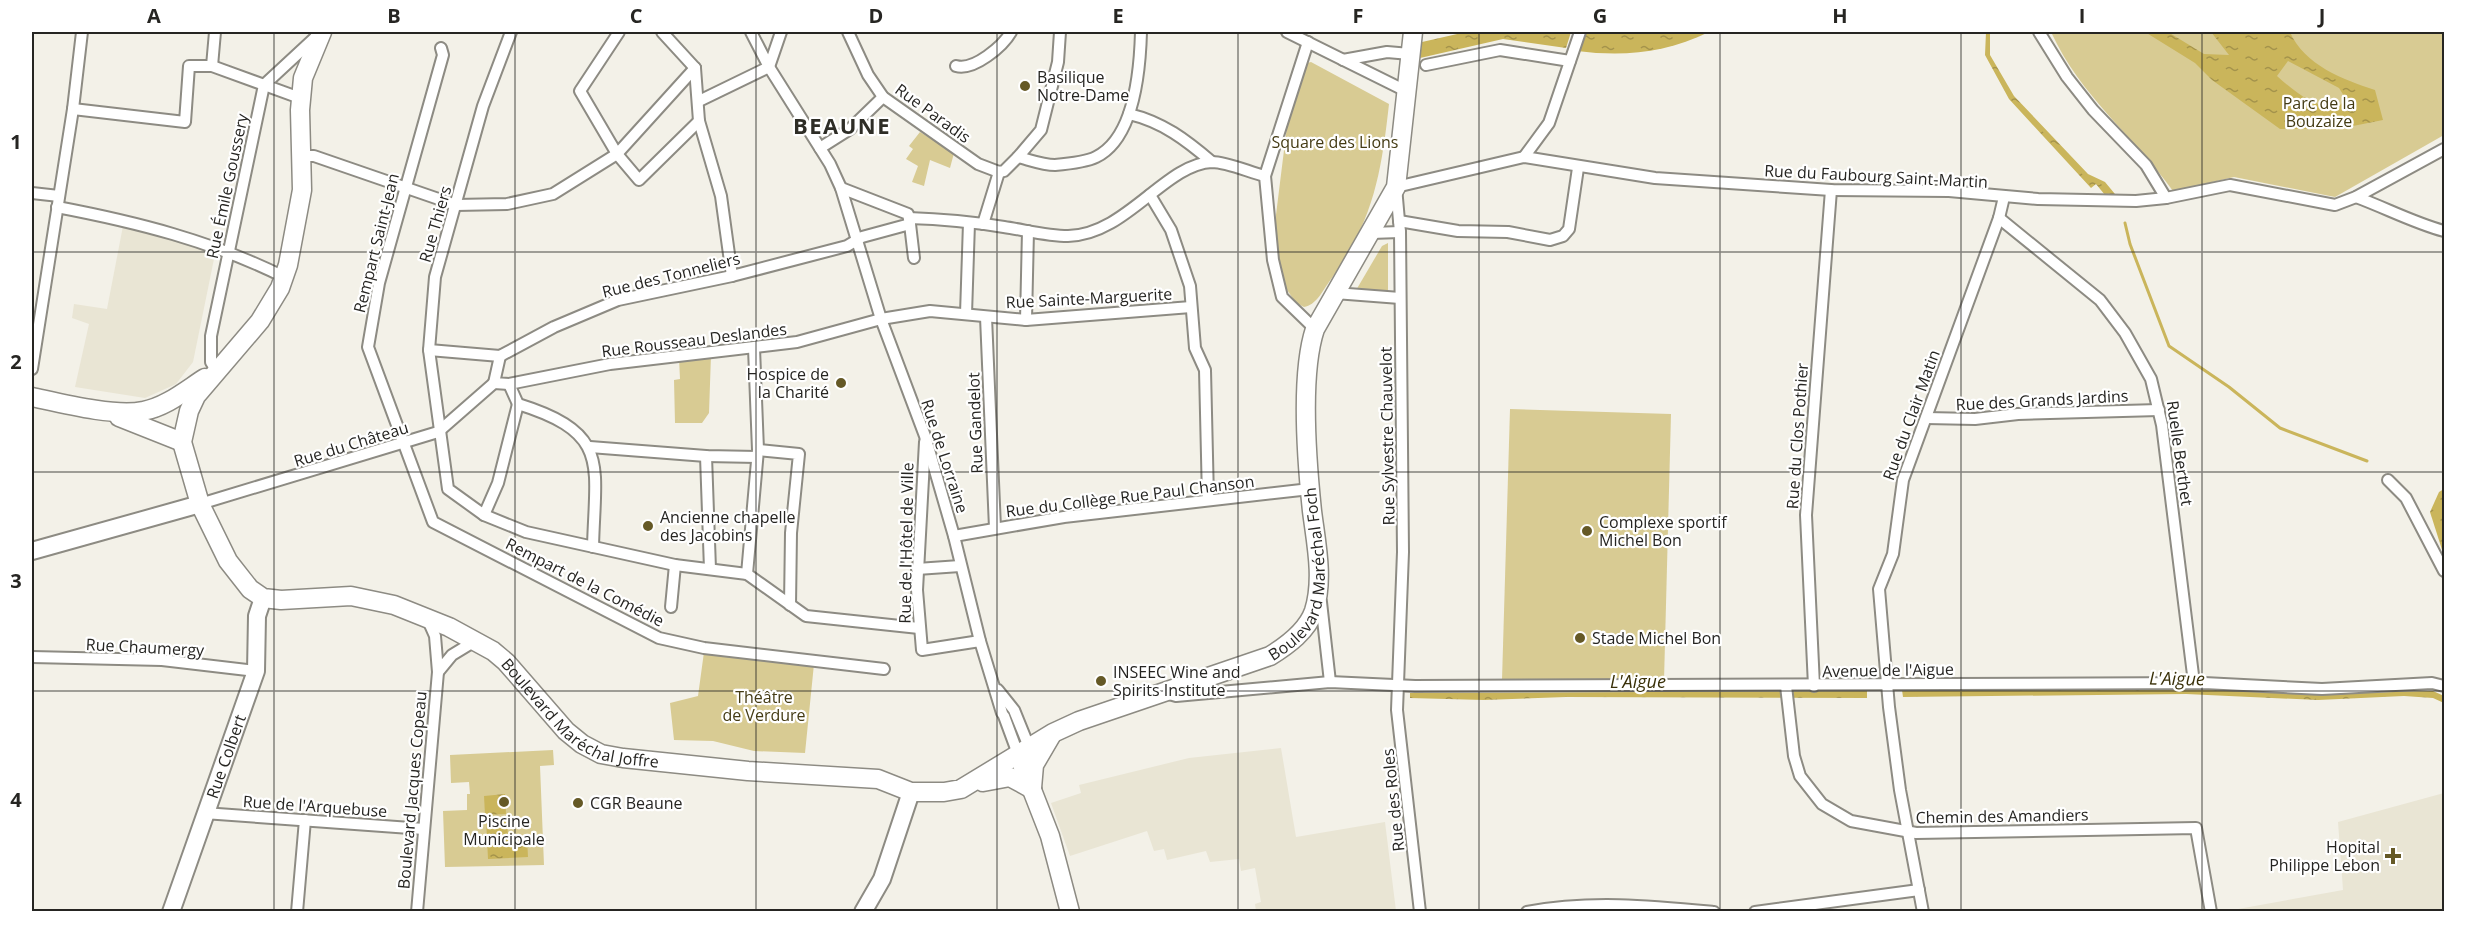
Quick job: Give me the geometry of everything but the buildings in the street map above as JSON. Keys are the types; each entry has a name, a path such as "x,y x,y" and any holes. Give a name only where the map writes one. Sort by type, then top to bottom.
{"main road":[{"path":"263,598 250,589 228,561 200,504 182,442 189,411 196,396 216,370 253,330 274,299 284,277 297,228 303,156 300,99 303,78 322,32"},
{"name":"Boulevard Maréchal Foch","path":"1027,755 1053,733 1079,721 1270,656 1292,641 1314,612 1319,588 1310,489 1307,366 1315,329 1396,187 1413,32"},
{"path":"32,397 99,409 144,411 176,398 216,370"},
{"path":"99,409 182,442"},
{"name":"Boulevard Maréchal Joffre","path":"263,598 281,600 351,596 394,605 427,618 475,641 506,662 566,731 601,754 748,771 878,779 911,792 944,792 961,789 1027,755"},
{"path":"1027,755 1032,789 1050,836 1070,912"},
{"path":"961,789 1010,777 1032,789"}],"street":[{"path":"32,369 73,109 82,32"},
{"path":"212,66 215,32"},
{"path":"264,86 322,32"},
{"name":"Rue Thiers","path":"511,32 483,106 435,277 429,350 438,432 448,489 484,515 526,532 675,565 747,574"},
{"path":"619,32 580,91 616,154 639,180 699,121"},
{"path":"662,32 695,68 699,121 721,196 732,276"},
{"name":"Rue de Lorraine","path":"751,32 841,188 881,319 925,436 993,684 1003,714 1027,755"},
{"path":"699,101 769,66 781,32"},
{"name":"Rue Paradis","path":"848,32 868,75 883,97 978,164 999,172"},
{"path":"956,66 963,68 971,65 1005,41 1011,32"},
{"path":"983,224 999,172 1004,171 1018,157 1041,130 1058,62 1060,32"},
{"path":"1018,157 1054,165 1095,158 1108,148 1129,114 1140,64 1141,32"},
{"path":"1287,32 1406,91"},
{"path":"1524,158 1549,123 1580,32"},
{"path":"2039,32 2067,77 2093,110 2146,165 2166,198"},
{"path":"1308,42 1264,176 1273,260 1282,297 1315,329"},
{"name":"Rempart Saint-Jean","path":"405,443 368,347 379,283 443,54 441,48"},
{"path":"1426,65 1500,50 1570,61"},
{"path":"1343,60 1387,52 1410,54"},
{"path":"73,109 185,122 189,66 212,66 300,99"},
{"path":"303,156 314,156 456,205 507,204 553,194 616,154 695,68"},
{"name":"Rue Émile Goussery","path":"216,370 211,362 211,336 264,86"},
{"path":"820,148 850,129 883,97"},
{"path":"1129,114 1147,118 1182,136 1212,162 1264,176"},
{"name":"Rue du Faubourg Saint-Martin","path":"1396,187 1524,158 1655,178 1831,190 1949,191 2004,196 2136,201 2166,198 2230,185 2335,205 2356,197 2445,149"},
{"path":"910,221 983,224 1068,236 1098,229 1129,213 1150,195 1190,169 1212,162"},
{"path":"1371,233 1400,227 1508,232 1550,240 1563,236 1569,229 1578,168"},
{"name":"Rue Sylvestre Chauvelot","path":"1396,187 1400,227 1403,552 1398,686"},
{"path":"841,188 908,214 914,258"},
{"name":"Rue du Clos Pothier","path":"1814,686 1806,515 1831,190"},
{"path":"32,193 175,233 230,252 284,277"},
{"path":"1150,195 1171,230 1190,286 1195,348 1205,370 1208,499"},
{"name":"Rue du Clair Matin","path":"1923,912 1888,692 1879,589 1893,554 1903,480 1999,218 2004,196"},
{"path":"2356,197 2394,211 2414,223 2445,231"},
{"name":"Ruelle Berthet","path":"1999,218 2080,281 2106,308 2134,347 2156,391 2194,683"},
{"name":"Rue des Tonneliers","path":"500,356 554,327 618,300 732,276 846,246 856,240 910,221"},
{"path":"966,314 969,223"},
{"path":"1026,320 1028,231"},
{"path":"1335,292 1401,298"},
{"name":"Rue Sainte-Marguerite","path":"881,319 930,311 1026,320 1191,307"},
{"name":"Rue Gandelot","path":"986,317 995,528"},
{"name":"Rue Rousseau Deslandes","path":"494,383 509,384 610,364 797,342 881,319"},
{"path":"754,348 758,454 747,574 806,616 919,628"},
{"path":"429,350 500,356 494,383"},
{"name":"Rue du Château","path":"200,504 438,432 494,383"},
{"path":"484,515 498,483 518,404 509,384"},
{"path":"518,404 542,411 566,424 590,447 595,461 593,548"},
{"name":"Rue des Grands Jardins","path":"1926,418 1975,419 2018,414 2159,410"},
{"name":"Rue de l'Hôtel de Ville","path":"925,436 917,569 922,650 980,641"},
{"name":"Rempart de la Comédie","path":"405,443 433,522 659,638 704,648 884,669"},
{"path":"590,447 706,456 799,454 791,532 790,604"},
{"path":"706,456 710,569"},
{"path":"2388,480 2406,498 2445,571"},
{"name":"Rue du Collège Rue Paul Chanson","path":"954,536 995,528 1208,499 1310,489"},
{"path":"32,551 200,504"},
{"path":"671,607 675,565"},
{"path":"917,569 960,566"},
{"path":"1319,588 1330,682"},
{"name":"Rue Colbert","path":"171,912 204,813 256,671 257,616 263,598"},
{"name":"Boulevard Jacques Copeau","path":"417,912 438,672 435,636 427,618"},
{"path":"1306,625 1324,633"},
{"name":"Boulevard Jacques Copeau","path":"438,672 452,655 475,641"},
{"name":"Rue Chaumergy","path":"32,657 162,660 256,671"},
{"name":"Avenue de l'Aigue","path":"1162,692 1176,696 1330,682 1398,686 1786,692 1814,686 1888,692 2194,683 2322,689 2432,682 2445,686"},
{"name":"Rue de Lorraine","path":"993,684 1014,710 1027,755"},
{"name":"Rue des Roles","path":"1398,686 1397,710 1420,912"},
{"name":"Chemin des Amandiers","path":"1786,692 1794,756 1800,776 1808,789 1835,813 1851,821 1909,833 2196,828 2211,912"},
{"path":"863,912 882,879 911,792"},
{"name":"Rue de l'Arquebuse","path":"204,813 424,829"},
{"path":"297,912 305,820"},
{"path":"1755,912 1919,890"},
{"path":"1527,912 1619,903 1714,912"}],"shaded area":[{"path":"123,226 180,241 217,255 214,259 193,362 176,384 145,398 75,387 89,324 72,318 74,304 107,309"},
{"path":"1281,748 1296,837 1385,822 1396,911 1256,911 1255,904 1261,902 1255,868 1241,871 1239,859 1210,862 1206,851 1167,860 1164,849 1154,851 1147,831 1070,856 1051,803 1081,793 1079,785 1189,758"},
{"name":"Hopital Philippe Lebon","path":"2444,793 2444,911 2227,911 2343,890 2338,822"}],"green space":[{"name":"Parc de la Bouzaize","path":"2051,32 2444,32 2444,135 2335,197 2234,177 2173,191 2092,96 2063,55"},
{"name":"Square des Lions","path":"1311,62 1389,104 1378,176 1365,218 1344,260 1321,294 1312,304 1304,307 1296,303 1285,287 1273,239 1288,118 1307,63"},
{"path":"920,132 954,153 950,168 930,160 924,186 912,182 918,166 906,159 913,149 909,146"},
{"path":"1388,243 1388,295 1355,292 1382,246"},
{"path":"711,355 709,413 702,423 675,423 674,380 680,379 679,358"},
{"name":"Complexe sportif Michel Bon","path":"1510,409 1671,414 1664,681 1502,680"},
{"name":"Théâtre de Verdure","path":"704,652 814,664 805,753 754,751 713,741 674,740 670,703 698,696"},
{"name":"Piscine Municipale","path":"553,750 554,765 540,766 544,865 445,867 443,811 467,810 467,794 470,794 469,782 451,783 450,755"}],"water":[{"path":"1466,32 1571,32 1566,48 1503,39 1420,58 1422,42"},
{"path":"1583,32 1709,32 1661,49 1611,54 1577,51"},
{"path":"1986,32 1990,32 1990,55 2014,96 2088,174 2105,182 2115,194 2105,195 2096,184 2091,188 2009,99 1985,55"},
{"path":"2145,32 2168,32 2204,54 2229,55 2211,32 2290,32 2296,44 2305,54 2326,70 2375,90 2383,120 2338,129 2280,129 2212,80 2195,63","holes":["2288,61 2339,88 2346,99 2336,109 2319,105 2304,97 2277,76"]},
{"path":"2444,489 2444,556 2430,512 2439,492"},
{"path":"2183,688 2315,694 2433,691 2444,696 2444,703 2433,698 2404,696 2318,700 2186,694 1903,697 1902,690"},
{"path":"1867,691 1867,698 1566,697 1484,700 1410,698 1410,693"},
{"path":"505,794 506,814 485,815 484,796"},
{"path":"507,818 508,838 527,837 528,857 488,859 486,819"}],"waterway":[{"path":"2125,223 2130,244 2169,346 2229,387 2280,428 2367,461"}],"place":[{"name":"Basilique Notre-Dame","path":"1025,86"},
{"name":"Hospice de la Charité","path":"841,383"},
{"name":"Ancienne chapelle des Jacobins","path":"648,526"},
{"name":"Complexe sportif Michel Bon","path":"1587,531"},
{"name":"Stade Michel Bon","path":"1580,638"},
{"name":"INSEEC Wine and Spirits Institute","path":"1101,681"},
{"name":"Piscine Municipale","path":"504,802"},
{"name":"CGR Beaune","path":"578,803"},
{"name":"Hopital Philippe Lebon","path":"2393,856"}],"district":[{"name":"BEAUNE","path":"842,125"}],"water label":[{"name":"L'Aigue","path":"2177,678"},
{"name":"L'Aigue","path":"1638,681"}]}
